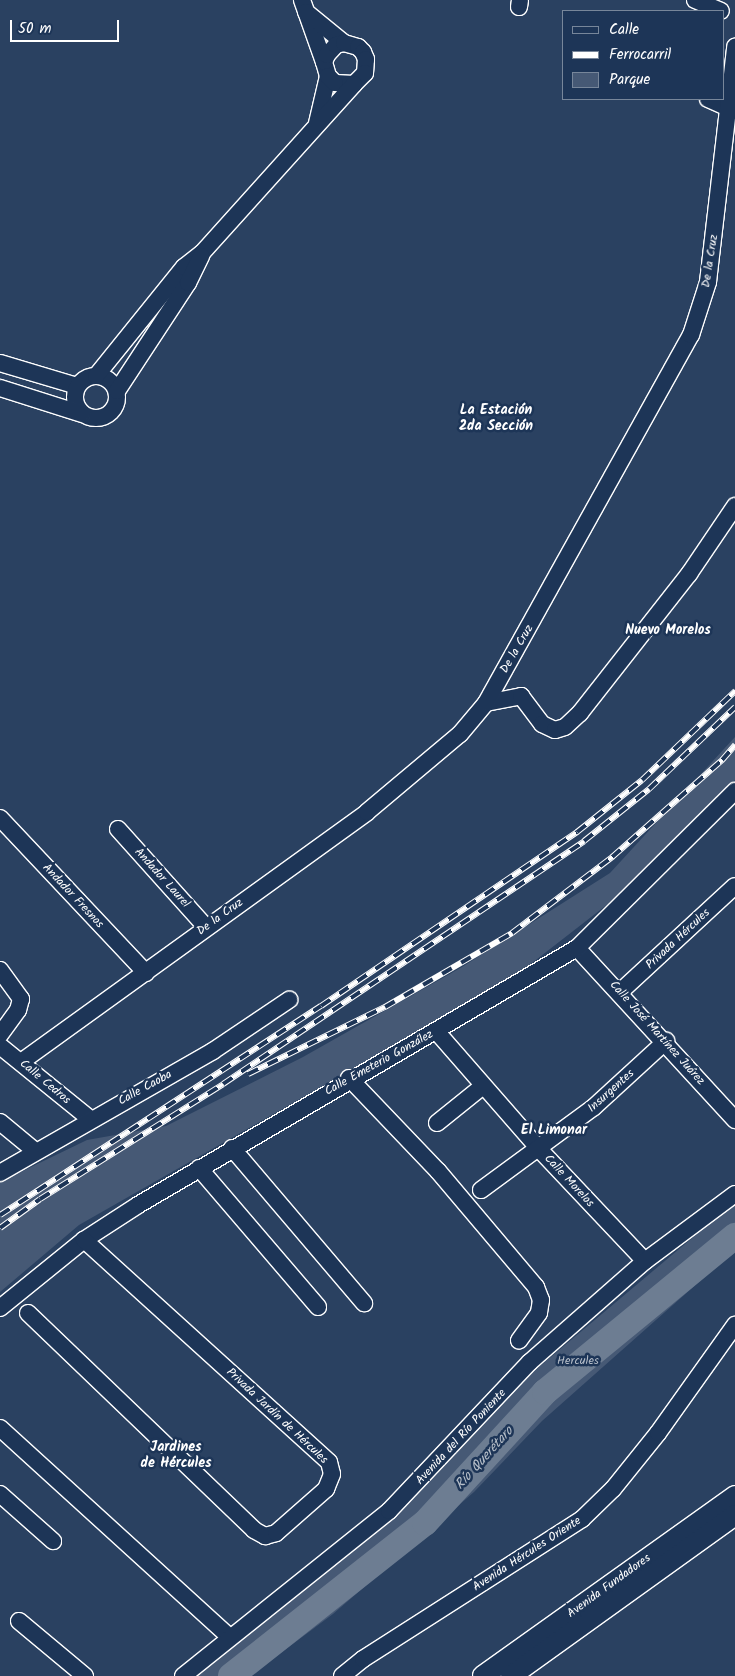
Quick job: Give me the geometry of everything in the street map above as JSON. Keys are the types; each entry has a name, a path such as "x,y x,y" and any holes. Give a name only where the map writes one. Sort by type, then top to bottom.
{"main road":[{"name":"Avenida Fundadores","path":"483,1676 735,1496"},
{"name":"Avenida Fundadores","path":"512,1676 735,1515"}],"street":[{"path":"695,0 718,10"},
{"path":"96,376 184,267 202,254 365,73 366,59 358,47 344,43 304,6"},
{"path":"304,6 326,69 335,83 354,84"},
{"path":"317,125 331,49 344,43"},
{"name":"De la Cruz","path":"21,1062 368,812 460,734 486,703 691,335 708,282 730,109 735,47"},
{"path":"710,100 730,109"},
{"path":"117,391 188,283 202,254"},
{"path":"0,363 77,386"},
{"path":"0,388 82,414 92,419 103,418 112,412 117,402 117,391 113,383 96,376 86,378 77,386 76,406 82,414"},
{"path":"486,703 521,696 542,724 555,730 565,726 580,713 689,574 735,506"},
{"name":"Calle Emeterio González","path":"0,1308 84,1240 199,1168 349,1078 436,1032 577,948 735,791"},
{"name":"Andador Fresnos","path":"0,818 146,973"},
{"name":"Andador Laurel","path":"118,829 206,927"},
{"name":"Privada Hércules","path":"620,992 735,886"},
{"name":"Calle José Martínez Juárez","path":"577,948 666,1041 734,1119"},
{"path":"0,970 21,999 18,1010 0,1035"},
{"name":"Calle Caoba","path":"0,1173 90,1119 213,1051 289,1000"},
{"name":"Calle Morelos","path":"436,1032 539,1149 645,1260"},
{"name":"Insurgentes","path":"481,1190 594,1107 666,1041"},
{"name":"Calle Cedros","path":"0,1046 90,1119"},
{"path":"349,1078 438,1171 536,1287 541,1300 539,1313 519,1341"},
{"path":"437,1123 483,1086"},
{"path":"0,1122 36,1151"},
{"path":"232,1148 364,1303"},
{"path":"199,1168 318,1307"},
{"name":"Avenida del Río Poniente","path":"183,1676 389,1511 530,1362 645,1260 735,1194"},
{"name":"Privada Jardín de Hércules","path":"28,1313 254,1530 265,1536 276,1534 326,1489 332,1474 329,1462 84,1240"},
{"name":"Avenida Hércules Oriente","path":"342,1676 363,1659 582,1518 613,1489 658,1433 735,1326"},
{"path":"0,1428 230,1637"},
{"path":"0,1494 53,1541"},
{"path":"19,1621 85,1676"}],"green space":[{"path":"735,737 735,780 731,785 622,893 514,977 79,1225 0,1292 0,1182 87,1140 166,1126 303,1057 462,967 610,873"},
{"name":"Hercules","path":"735,1202 735,1250 542,1421 474,1492 333,1614 250,1676 196,1676 403,1509 521,1382"}],"waterway":[{"name":"Río Querétaro","path":"231,1676 425,1523 545,1392 735,1236"}],"railway":[{"path":"0,1215 321,1006 577,832 642,780 735,691"},
{"path":"0,1228 40,1199 223,1084 584,841 649,789 735,707"},
{"path":"248,1074 385,1007 512,933 612,857 722,760 735,745"}],"district":[{"name":"La Estación 2da Sección","path":"496,418"},
{"name":"Nuevo Morelos","path":"668,630"},
{"name":"El Limonar","path":"554,1130"},
{"name":"Jardines de Hércules","path":"176,1455"}]}
